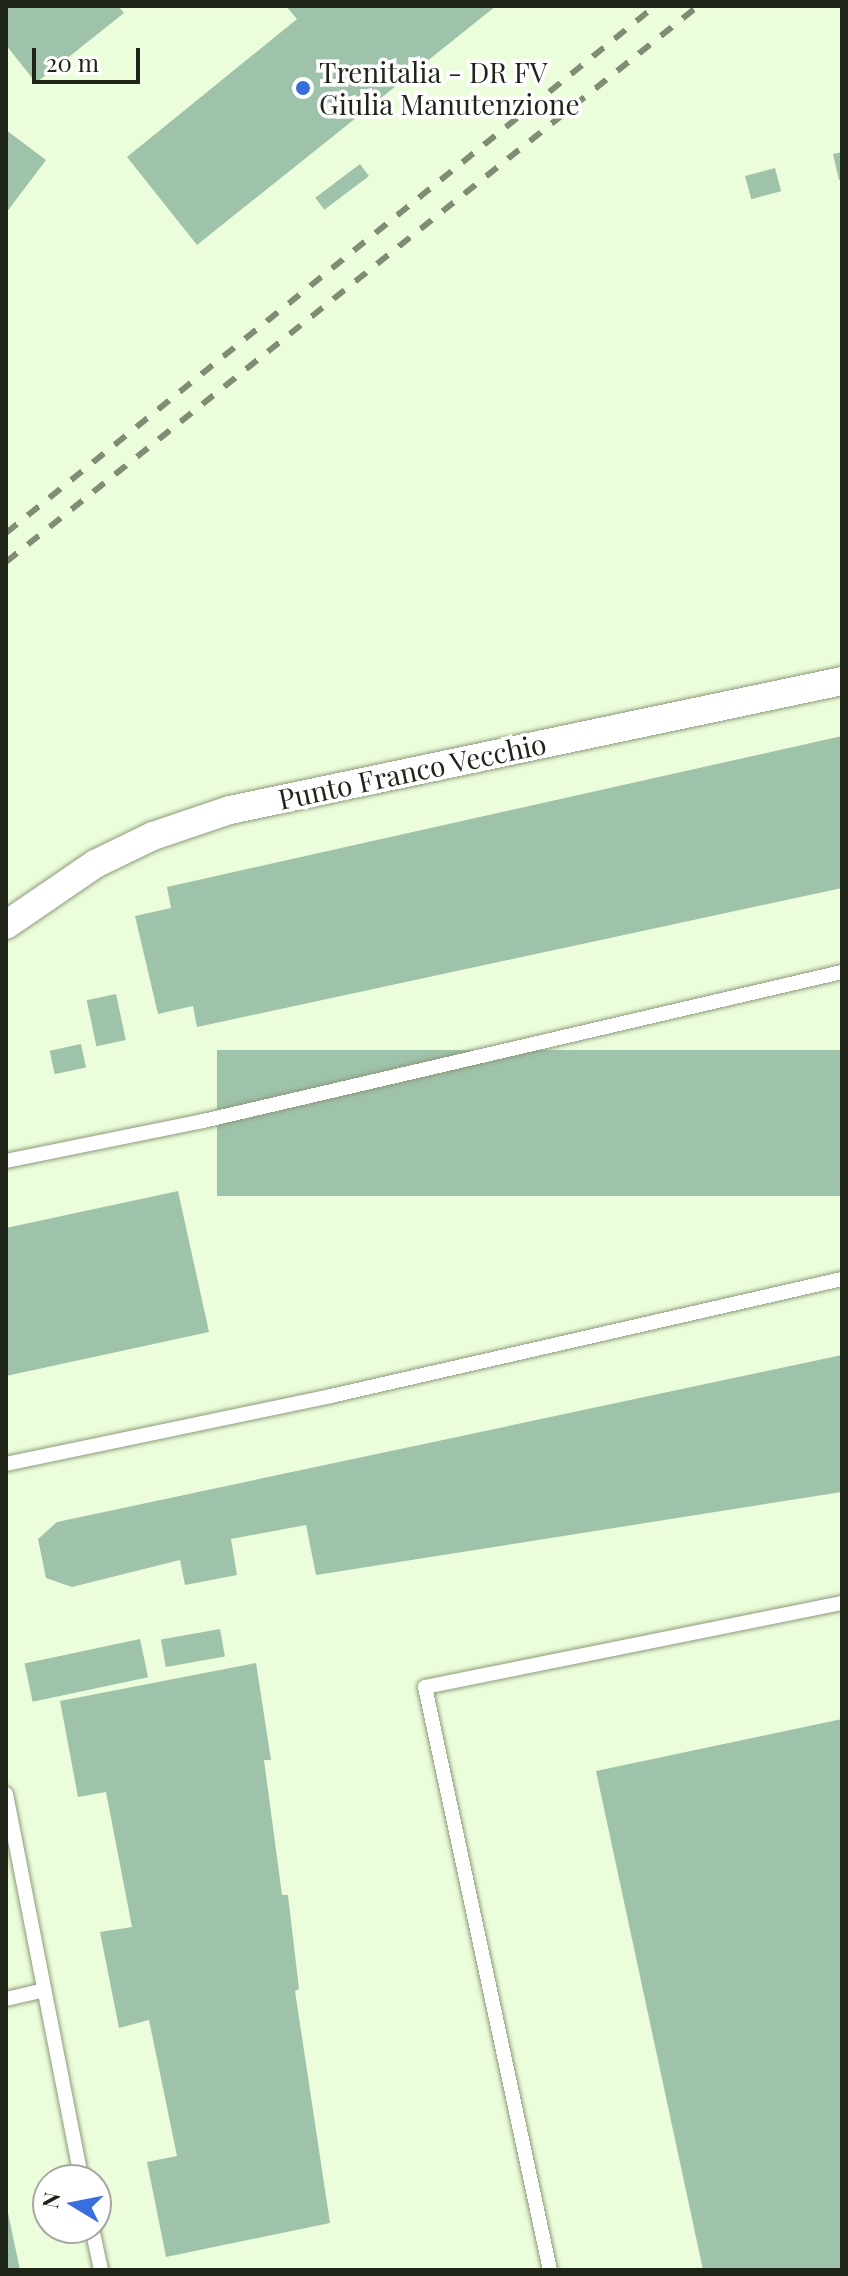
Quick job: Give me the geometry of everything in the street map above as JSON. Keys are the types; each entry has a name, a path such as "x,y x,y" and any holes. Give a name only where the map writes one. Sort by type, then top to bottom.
{"street":[{"name":"Punto Franco Vecchio","path":"6,925 95,864 153,836 230,810 842,681"}],"lane":[{"path":"6,1161 203,1121 842,972"},
{"path":"6,1464 331,1396 842,1279"},
{"path":"550,2270 425,1687 842,1603"},
{"path":"6,1794 42,1991 79,2164"},
{"path":"6,1999 42,1991"},
{"path":"95,2244 101,2270"}],"building":[{"path":"6,6 118,6 124,13 36,83 6,45"},
{"name":"Trenitalia - DR FV Giulia Manutenzione","path":"286,6 496,6 197,245 127,157 297,19"},
{"path":"6,130 46,160 6,213"},
{"path":"842,152 842,180 839,180 833,154"},
{"path":"360,164 369,176 324,210 315,198"},
{"path":"775,168 781,191 751,199 745,176"},
{"path":"842,736 842,888 197,1027 193,1006 158,1014 135,916 171,908 167,887"},
{"path":"116,994 126,1040 96,1046 87,1000"},
{"path":"81,1044 86,1067 55,1074 50,1051"},
{"path":"217,1050 842,1050 842,1196 217,1196"},
{"path":"178,1191 209,1332 6,1376 6,1228"},
{"path":"842,1355 842,1492 316,1575 306,1525 231,1539 237,1575 185,1585 180,1560 72,1587 46,1578 38,1539 57,1522"},
{"path":"220,1629 225,1657 166,1667 161,1639"},
{"path":"140,1639 148,1677 33,1702 25,1664"},
{"path":"256,1663 271,1760 264,1760 282,1895 288,1895 299,1989 295,1991 330,2223 166,2257 147,2162 177,2156 149,2020 119,2028 100,1932 132,1927 106,1792 78,1797 60,1701"},
{"path":"842,1719 842,2270 703,2270 596,1771"},
{"path":"7,2208 20,2270 6,2270"}],"railway":[{"path":"6,533 655,6"},
{"path":"6,562 698,6"}],"place":[{"name":"Trenitalia - DR FV Giulia Manutenzione","path":"303,88"}]}
